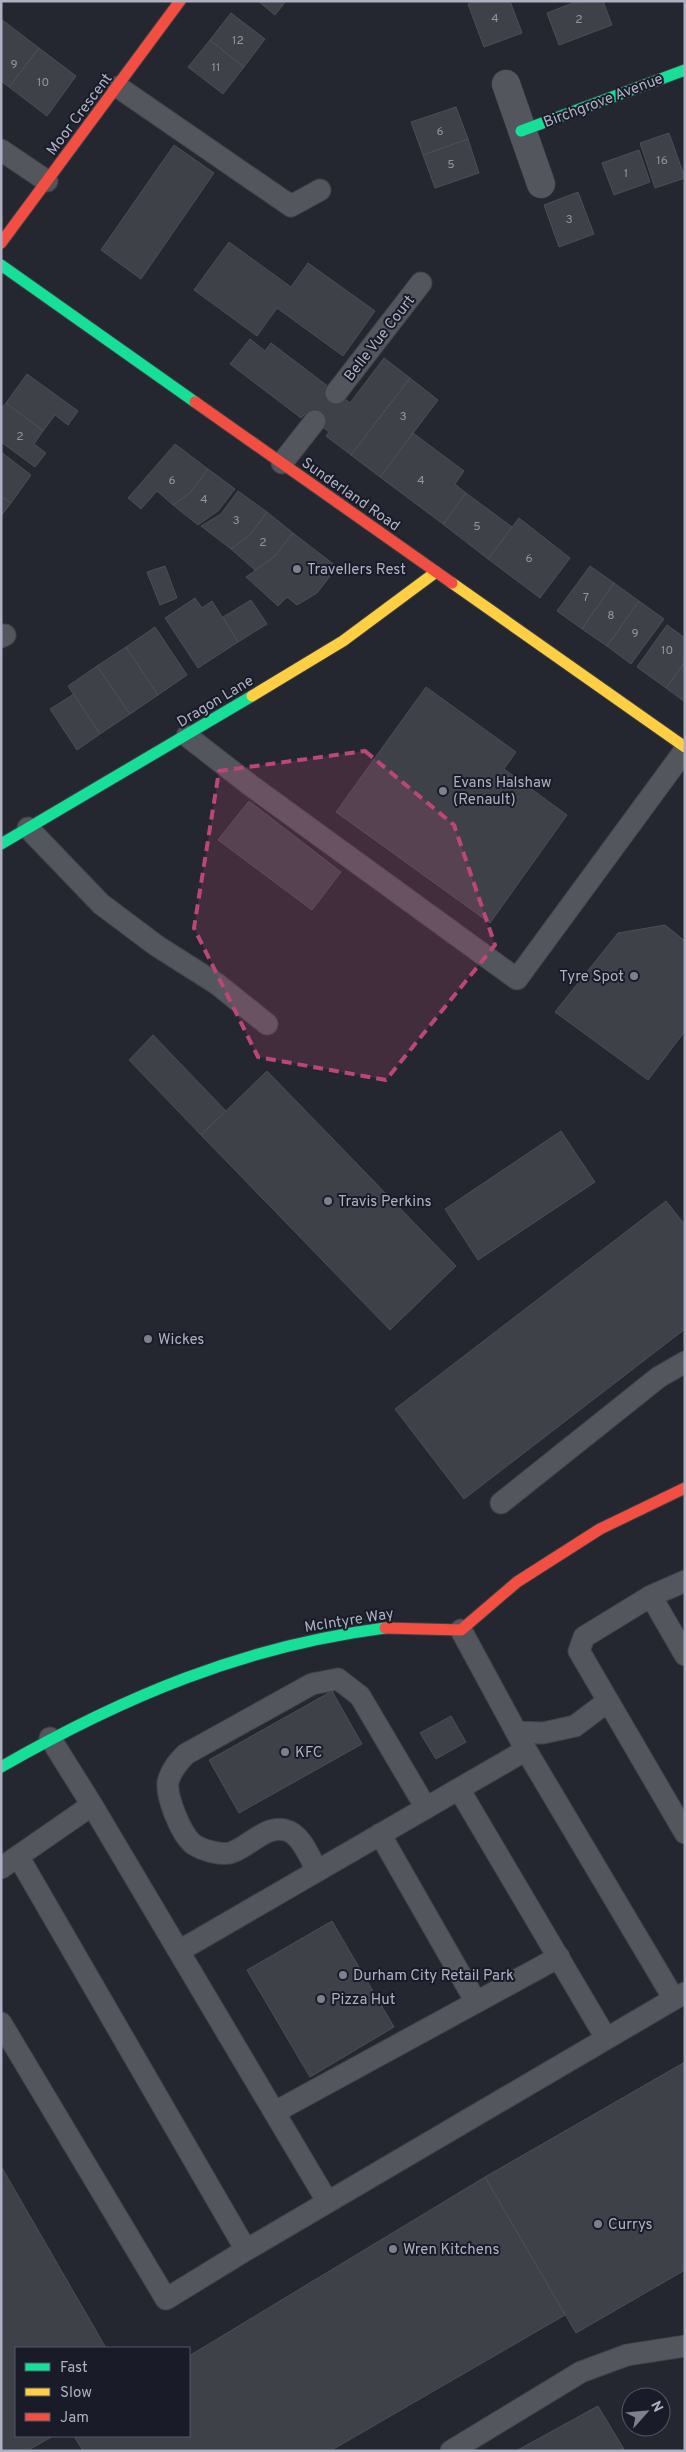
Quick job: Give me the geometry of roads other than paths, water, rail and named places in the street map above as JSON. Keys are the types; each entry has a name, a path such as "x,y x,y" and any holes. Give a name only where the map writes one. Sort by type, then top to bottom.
{"street":[{"name":"Moor Crescent","path":"1,243 180,1"},
{"name":"Birchgrove Avenue","path":"521,131 685,70"},
{"path":"506,84 541,184"},
{"name":"Sunderland Road","path":"1,265 685,749"},
{"name":"Dragon Lane","path":"4,837 28,828 187,736 343,641 436,572"},
{"path":"461,1630 517,1582 583,1539 685,1488"},
{"name":"McIntyre Way","path":"1,1767 50,1738 172,1680 242,1656 325,1637 399,1627 461,1630"}],"lane":[{"path":"118,87 291,206 320,190"},
{"path":"1,150 47,181"},
{"name":"Belle Vue Court","path":"336,393 421,283"},
{"path":"282,464 315,421"},
{"path":"187,736 250,785 517,979 685,749"},
{"path":"28,828 101,904 157,946 217,984 268,1024"},
{"path":"501,1503 659,1377 685,1362"},
{"path":"685,1581 651,1596 584,1637 579,1651 685,1833"},
{"path":"651,1596 685,1655"},
{"path":"1,2023 166,2299 327,2201 680,1996 526,1750 461,1630"},
{"path":"317,1871 301,1843 288,1830 278,1829 266,1833 230,1853 213,1852 193,1843 172,1810 168,1784 172,1769 186,1754 312,1684 338,1680 360,1696 426,1808"},
{"path":"516,1732 543,1733 575,1726 607,1702"},
{"path":"50,1738 92,1805 327,2201"},
{"path":"179,1951 526,1750"},
{"path":"459,1789 606,2038"},
{"path":"92,1805 10,1862 246,2250"},
{"path":"380,1834 476,2002"},
{"path":"275,2112 559,1957"},
{"path":"451,2451 582,2372 627,2355 685,2346"}],"place":[{"name":"Travellers Rest","path":"297,569"},
{"name":"Evans Halshaw (Renault)","path":"443,791"},
{"name":"Tyre Spot","path":"634,976"},
{"name":"Travis Perkins","path":"328,1201"},
{"name":"Wickes","path":"148,1339"},
{"name":"KFC","path":"285,1752"},
{"name":"Durham City Retail Park","path":"343,1975"},
{"name":"Pizza Hut","path":"321,1999"},
{"name":"Currys","path":"598,2224"},
{"name":"Wren Kitchens","path":"393,2249"}]}
